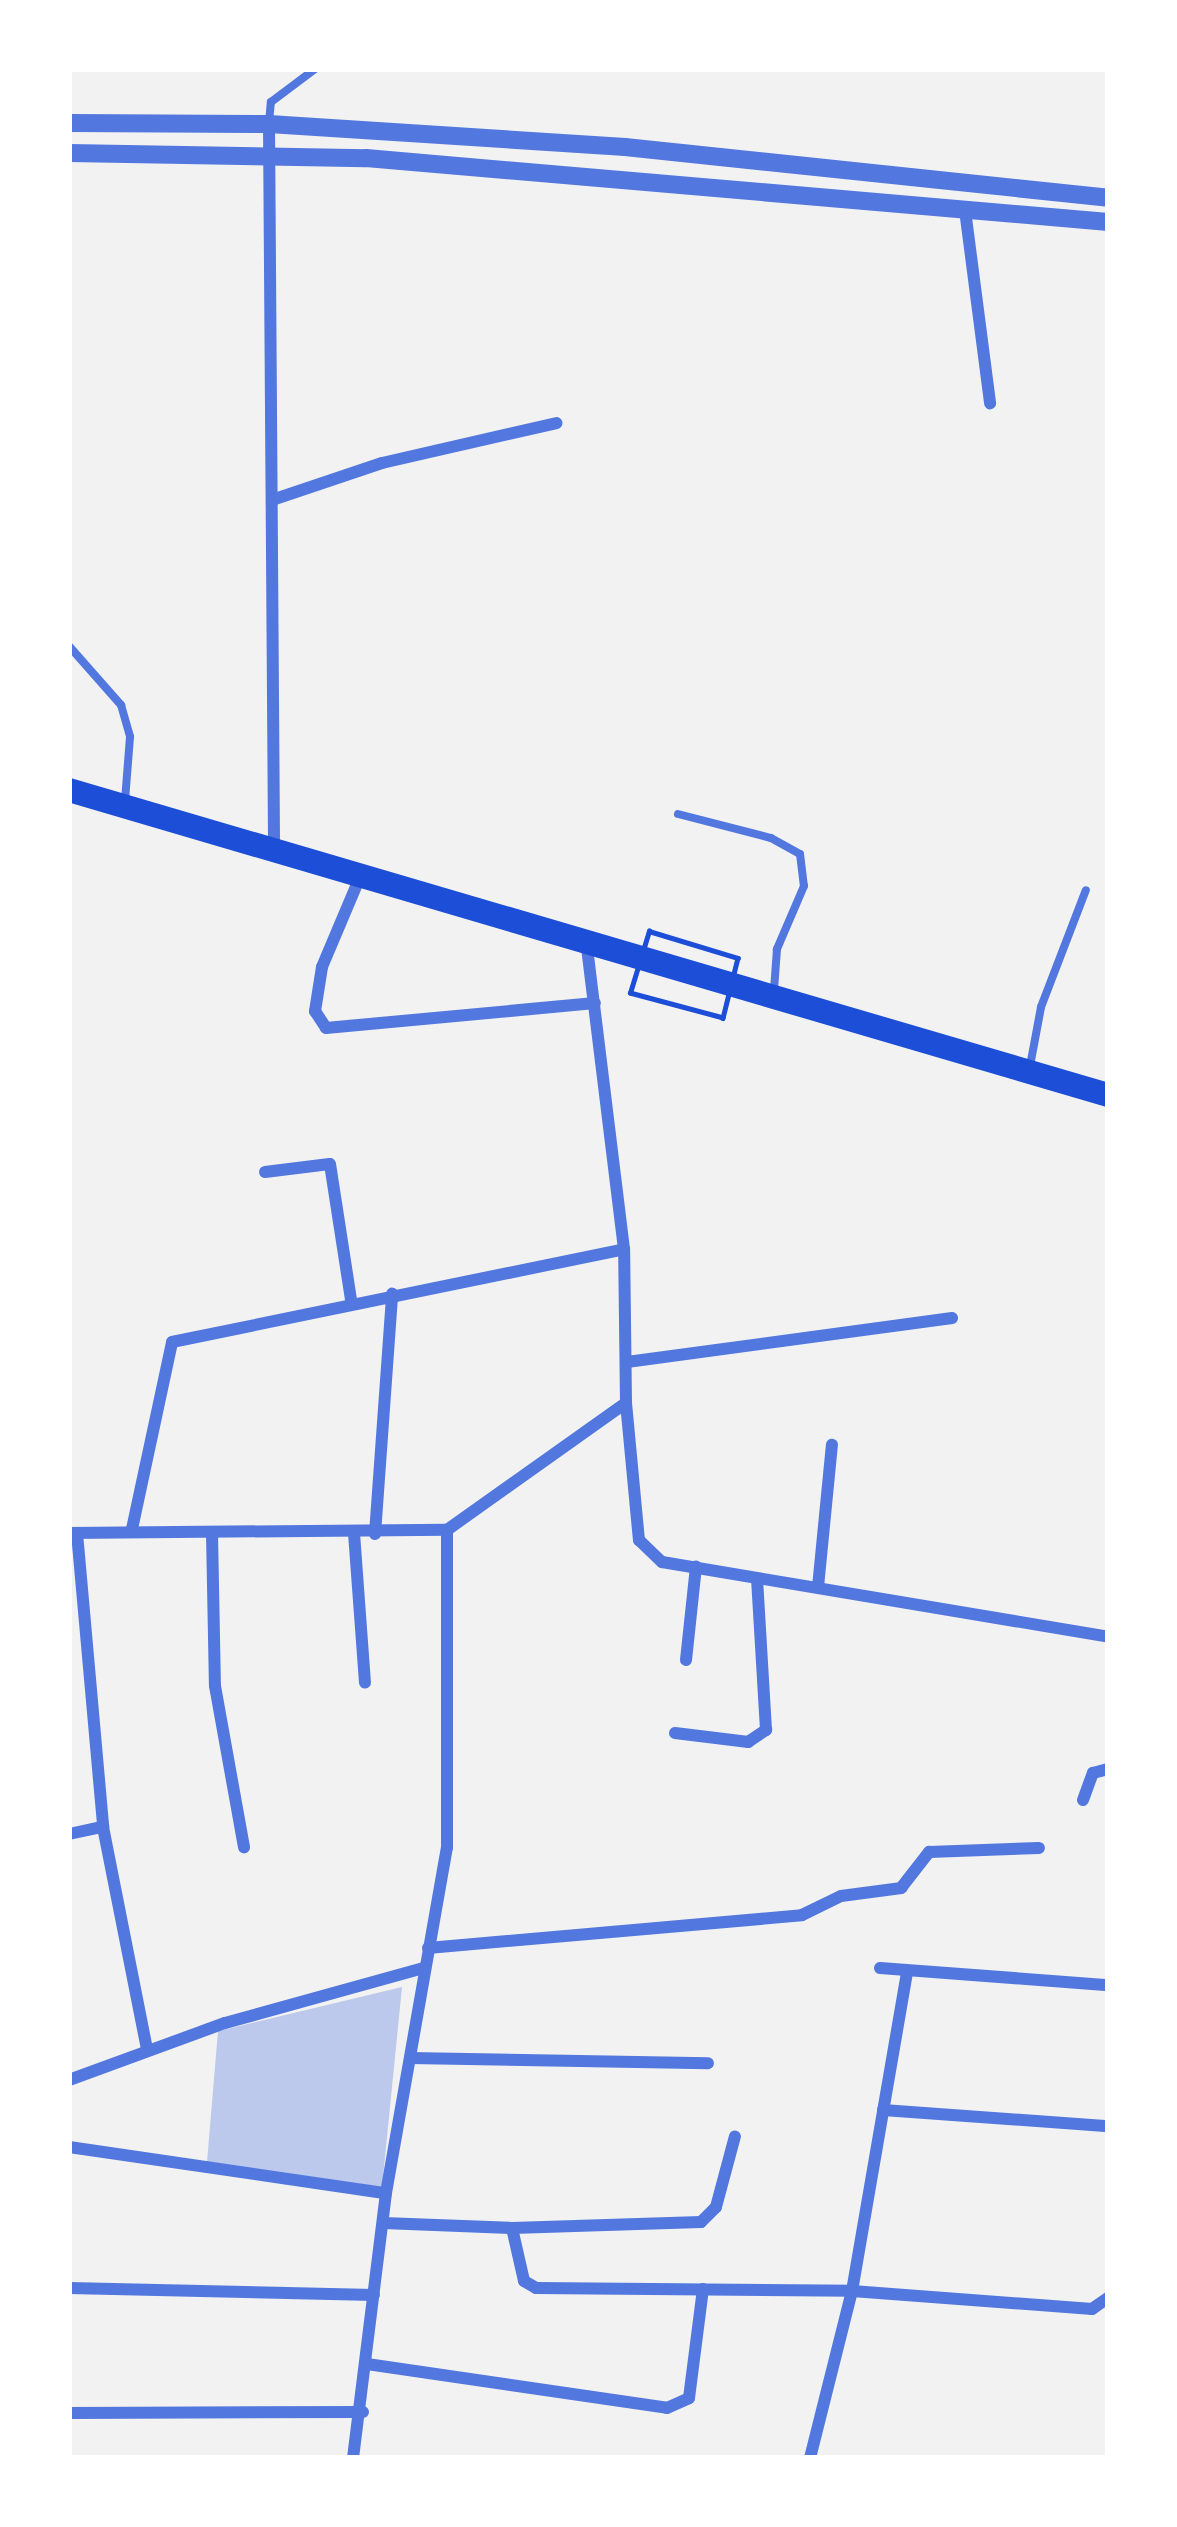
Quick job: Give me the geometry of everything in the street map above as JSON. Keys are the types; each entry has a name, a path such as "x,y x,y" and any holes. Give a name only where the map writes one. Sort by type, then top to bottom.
{"main road":[{"path":"69,790 773,1003 1108,1095"}],"street":[{"path":"69,123 268,124 625,147 1108,198"},
{"path":"268,124 274,852"},
{"path":"69,153 270,160 366,158 1108,222"},
{"path":"965,210 990,403"},
{"path":"272,500 449,445 556,423"},
{"path":"360,878 322,967 315,1011 326,1028 595,1004"},
{"path":"587,946 624,1249 626,1403 639,1540 662,1562 1108,1637"},
{"path":"265,1172 330,1163 351,1300"},
{"path":"132,1529 172,1342 351,1300 624,1249"},
{"path":"375,1534 392,1294"},
{"path":"627,1362 952,1318"},
{"path":"146,2050 103,1827 73,1533 447,1530 626,1403"},
{"path":"818,1587 832,1445"},
{"path":"353,2458 363,2411 386,2193 447,1848 447,1530"},
{"path":"212,1533 215,1687 244,1847"},
{"path":"353,1533 365,1683"},
{"path":"686,1660 696,1567"},
{"path":"675,1733 748,1742 766,1730 757,1578"},
{"path":"1083,1800 1093,1772 1108,1768"},
{"path":"69,1834 103,1827"},
{"path":"428,1948 802,1915 841,1897 901,1888 928,1852 1040,1848"},
{"path":"69,2080 146,2050 423,1968"},
{"path":"880,1968 1108,1985"},
{"path":"810,2458 852,2291 907,1972"},
{"path":"410,2058 708,2063"},
{"path":"883,2110 1108,2126"},
{"path":"383,2223 512,2228 700,2222 716,2206 735,2136"},
{"path":"69,2147 386,2193"},
{"path":"512,2228 531,2286 852,2291 1092,2309 1108,2298"},
{"path":"69,2288 374,2295"},
{"path":"367,2364 667,2408 689,2398 703,2289"},
{"path":"69,2413 363,2411"}],"lane":[{"path":"268,124 271,102 315,69"},
{"path":"69,646 122,705 130,736 124,807"},
{"path":"678,814 771,838 800,854 804,886 778,949 773,1003"},
{"path":"1028,1073 1041,1007 1086,890"}],"path":[{"path":"684,941 738,958"},
{"path":"640,962 630,993 723,1018"}],"building":[{"path":"402,1987 382,2187 207,2162 218,2031"}]}
